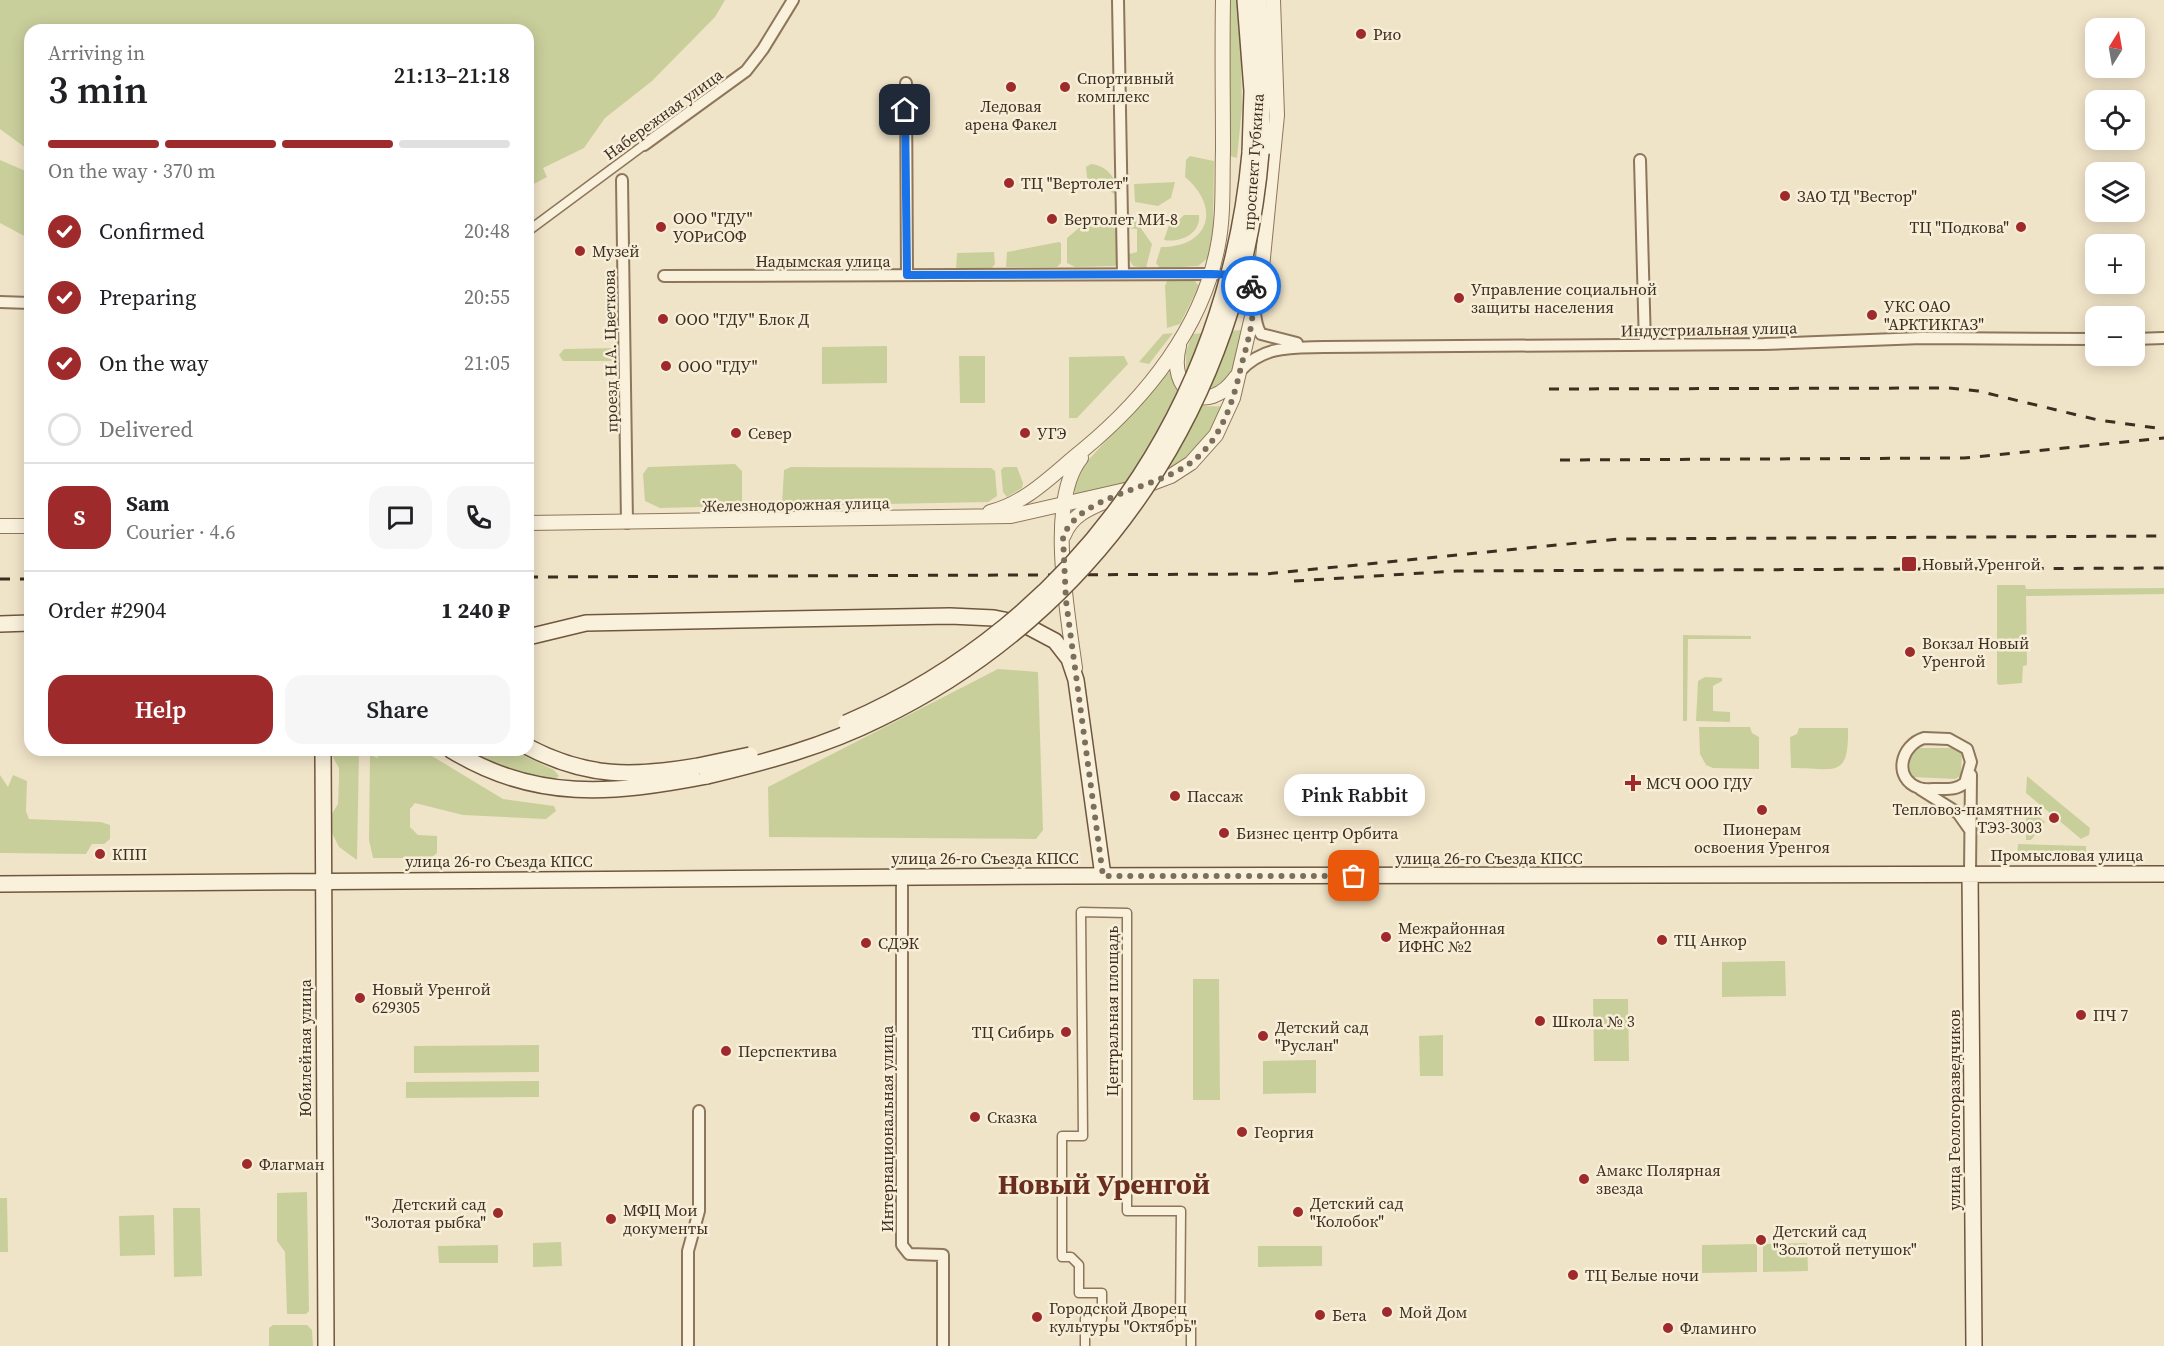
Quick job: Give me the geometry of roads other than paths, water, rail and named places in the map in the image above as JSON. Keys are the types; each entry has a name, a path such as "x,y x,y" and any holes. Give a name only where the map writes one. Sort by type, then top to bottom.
{"main road":[{"path":"1245,0 1256,153"},
{"path":"463,756 503,777 566,790 640,788 820,744 878,720 953,678 1007,640 1081,570 1146,489 1166,459 1200,393 1236,297 1250,237 1261,43 1259,0"},
{"path":"534,636 586,623 975,616 1016,622 1046,634 1061,648 1076,680 1103,876"},
{"path":"0,624 24,625"},
{"path":"534,750 571,766 606,773 703,771"},
{"name":"Юбилейная улица","path":"323,756 326,1346"},
{"name":"улица 26-го Съезда КПСС","path":"0,884 322,880 1970,873"},
{"name":"Промысловая улица","path":"1970,873 2164,874"},
{"name":"улица Геологоразведчиков","path":"1970,873 1974,1346"}],"street":[{"name":"Набережная улица","path":"534,227 746,71 763,49 793,0"},
{"path":"1118,0 1123,274"},
{"name":"проспект Губкина","path":"1095,440 1140,394 1182,339 1211,274 1222,211 1223,0"},
{"name":"проспект Губкина","path":"1063,504 1147,485 1171,476 1202,454 1222,423 1240,371 1261,278 1275,146 1277,74 1273,0"},
{"path":"906,84 907,275"},
{"path":"1640,160 1645,345"},
{"name":"проезд Н.А. Цветкова","path":"622,180 627,523"},
{"name":"Надымская улица","path":"664,276 1239,275 1247,279 1251,286 1254,312"},
{"path":"0,302 24,303"},
{"name":"Индустриальная улица","path":"1254,312 1258,331 1267,338 1324,347"},
{"name":"Индустриальная улица","path":"1240,371 1253,358 1265,351 1324,347 1645,345 1922,338 2085,339"},
{"path":"2145,339 2164,338"},
{"path":"1182,339 1176,370 1183,388 1191,394 1207,397 1221,393 1240,371"},
{"path":"1076,680 1066,601 1063,504 1072,470 1095,440"},
{"path":"967,518 1018,502 1095,440"},
{"path":"1063,537 1066,528 1079,515 1147,485"},
{"name":"Железнодорожная улица","path":"534,523 967,518 1022,515 1063,504"},
{"path":"0,526 24,526"},
{"path":"1970,830 1958,813 1906,778 1902,764 1908,748 1918,740 1942,738 1955,741 1967,749 1971,762 1970,873"},
{"path":"1917,787 1952,789 1960,787 1968,779 1971,762"},
{"name":"Интернациональная улица","path":"902,877 902,1245 909,1254 943,1255 944,1346"},
{"name":"Центральная площадь","path":"1085,1346 1085,1319 1102,1319 1102,1293 1079,1293 1079,1265 1071,1257 1062,1257 1062,1136 1083,1136 1081,912 1127,913 1127,1211 1181,1211 1180,1325 1191,1326 1191,1346"},
{"path":"688,1346 688,1251 699,1211 699,1111"}],"railway":[{"path":"1549,389 1948,388 1978,391 2098,420 2164,429"},
{"path":"1560,460 1964,458 2164,438"},
{"path":"534,577 1266,574 1618,539 2164,536"},
{"path":"1294,581 1456,571 2164,568"},
{"path":"0,579 24,579"}],"place":[{"name":"Рио","path":"1361,34"},
{"name":"Ледовая арена Факел","path":"1011,87"},
{"name":"Спортивный комплекс","path":"1065,87"},
{"name":"ТЦ \"Вертолет\"","path":"1009,183"},
{"name":"ЗАО ТД \"Вестор\"","path":"1785,196"},
{"name":"Вертолет МИ-8","path":"1052,219"},
{"name":"ООО \"ГДУ\" УОРиСОФ","path":"661,227"},
{"name":"ТЦ \"Подкова\"","path":"2021,227"},
{"name":"Музей","path":"580,251"},
{"name":"Управление социальной защиты населения","path":"1459,298"},
{"name":"УКС ОАО \"АРКТИКГАЗ\"","path":"1872,315"},
{"name":"ООО \"ГДУ\" Блок Д","path":"663,319"},
{"name":"ООО \"ГДУ\"","path":"666,366"},
{"name":"Север","path":"736,433"},
{"name":"УГЭ","path":"1025,433"},
{"name":"Новый Уренгой","path":"1909,564"},
{"name":"Вокзал Новый Уренгой","path":"1910,652"},
{"name":"МСЧ ООО ГДУ","path":"1633,783"},
{"name":"Пассаж","path":"1175,796"},
{"name":"Пионерам освоения Уренгоя","path":"1762,810"},
{"name":"Тепловоз-памятник ТЭ3-3003","path":"2054,818"},
{"name":"Бизнес центр Орбита","path":"1224,833"},
{"name":"КПП","path":"100,854"},
{"name":"Pink Rabbit","path":"1354,876"},
{"name":"Межрайонная ИФНС №2","path":"1386,937"},
{"name":"ТЦ Анкор","path":"1662,940"},
{"name":"СДЭК","path":"866,943"},
{"name":"Новый Уренгой 629305","path":"360,998"},
{"name":"ПЧ 7","path":"2081,1015"},
{"name":"Школа № 3","path":"1540,1021"},
{"name":"ТЦ Сибирь","path":"1066,1032"},
{"name":"Детский сад \"Руслан\"","path":"1263,1036"},
{"name":"Перспектива","path":"726,1051"},
{"name":"Сказка","path":"975,1117"},
{"name":"Георгия","path":"1242,1132"},
{"name":"Флагман","path":"247,1164"},
{"name":"Амакс Полярная звезда","path":"1584,1179"},
{"name":"Детский сад \"Колобок\"","path":"1298,1212"},
{"name":"Детский сад \"Золотая рыбка\"","path":"498,1213"},
{"name":"МФЦ Мои документы","path":"611,1219"},
{"name":"Детский сад \"Золотой петушок\"","path":"1761,1240"},
{"name":"ТЦ Белые ночи","path":"1573,1275"},
{"name":"Мой Дом","path":"1387,1312"},
{"name":"Бета","path":"1320,1315"},
{"name":"Городской Дворец культуры \"Октябрь\"","path":"1037,1317"},
{"name":"Фламинго","path":"1668,1328"}],"district":[{"name":"Новый Уренгой","path":"1104,1184"}]}
